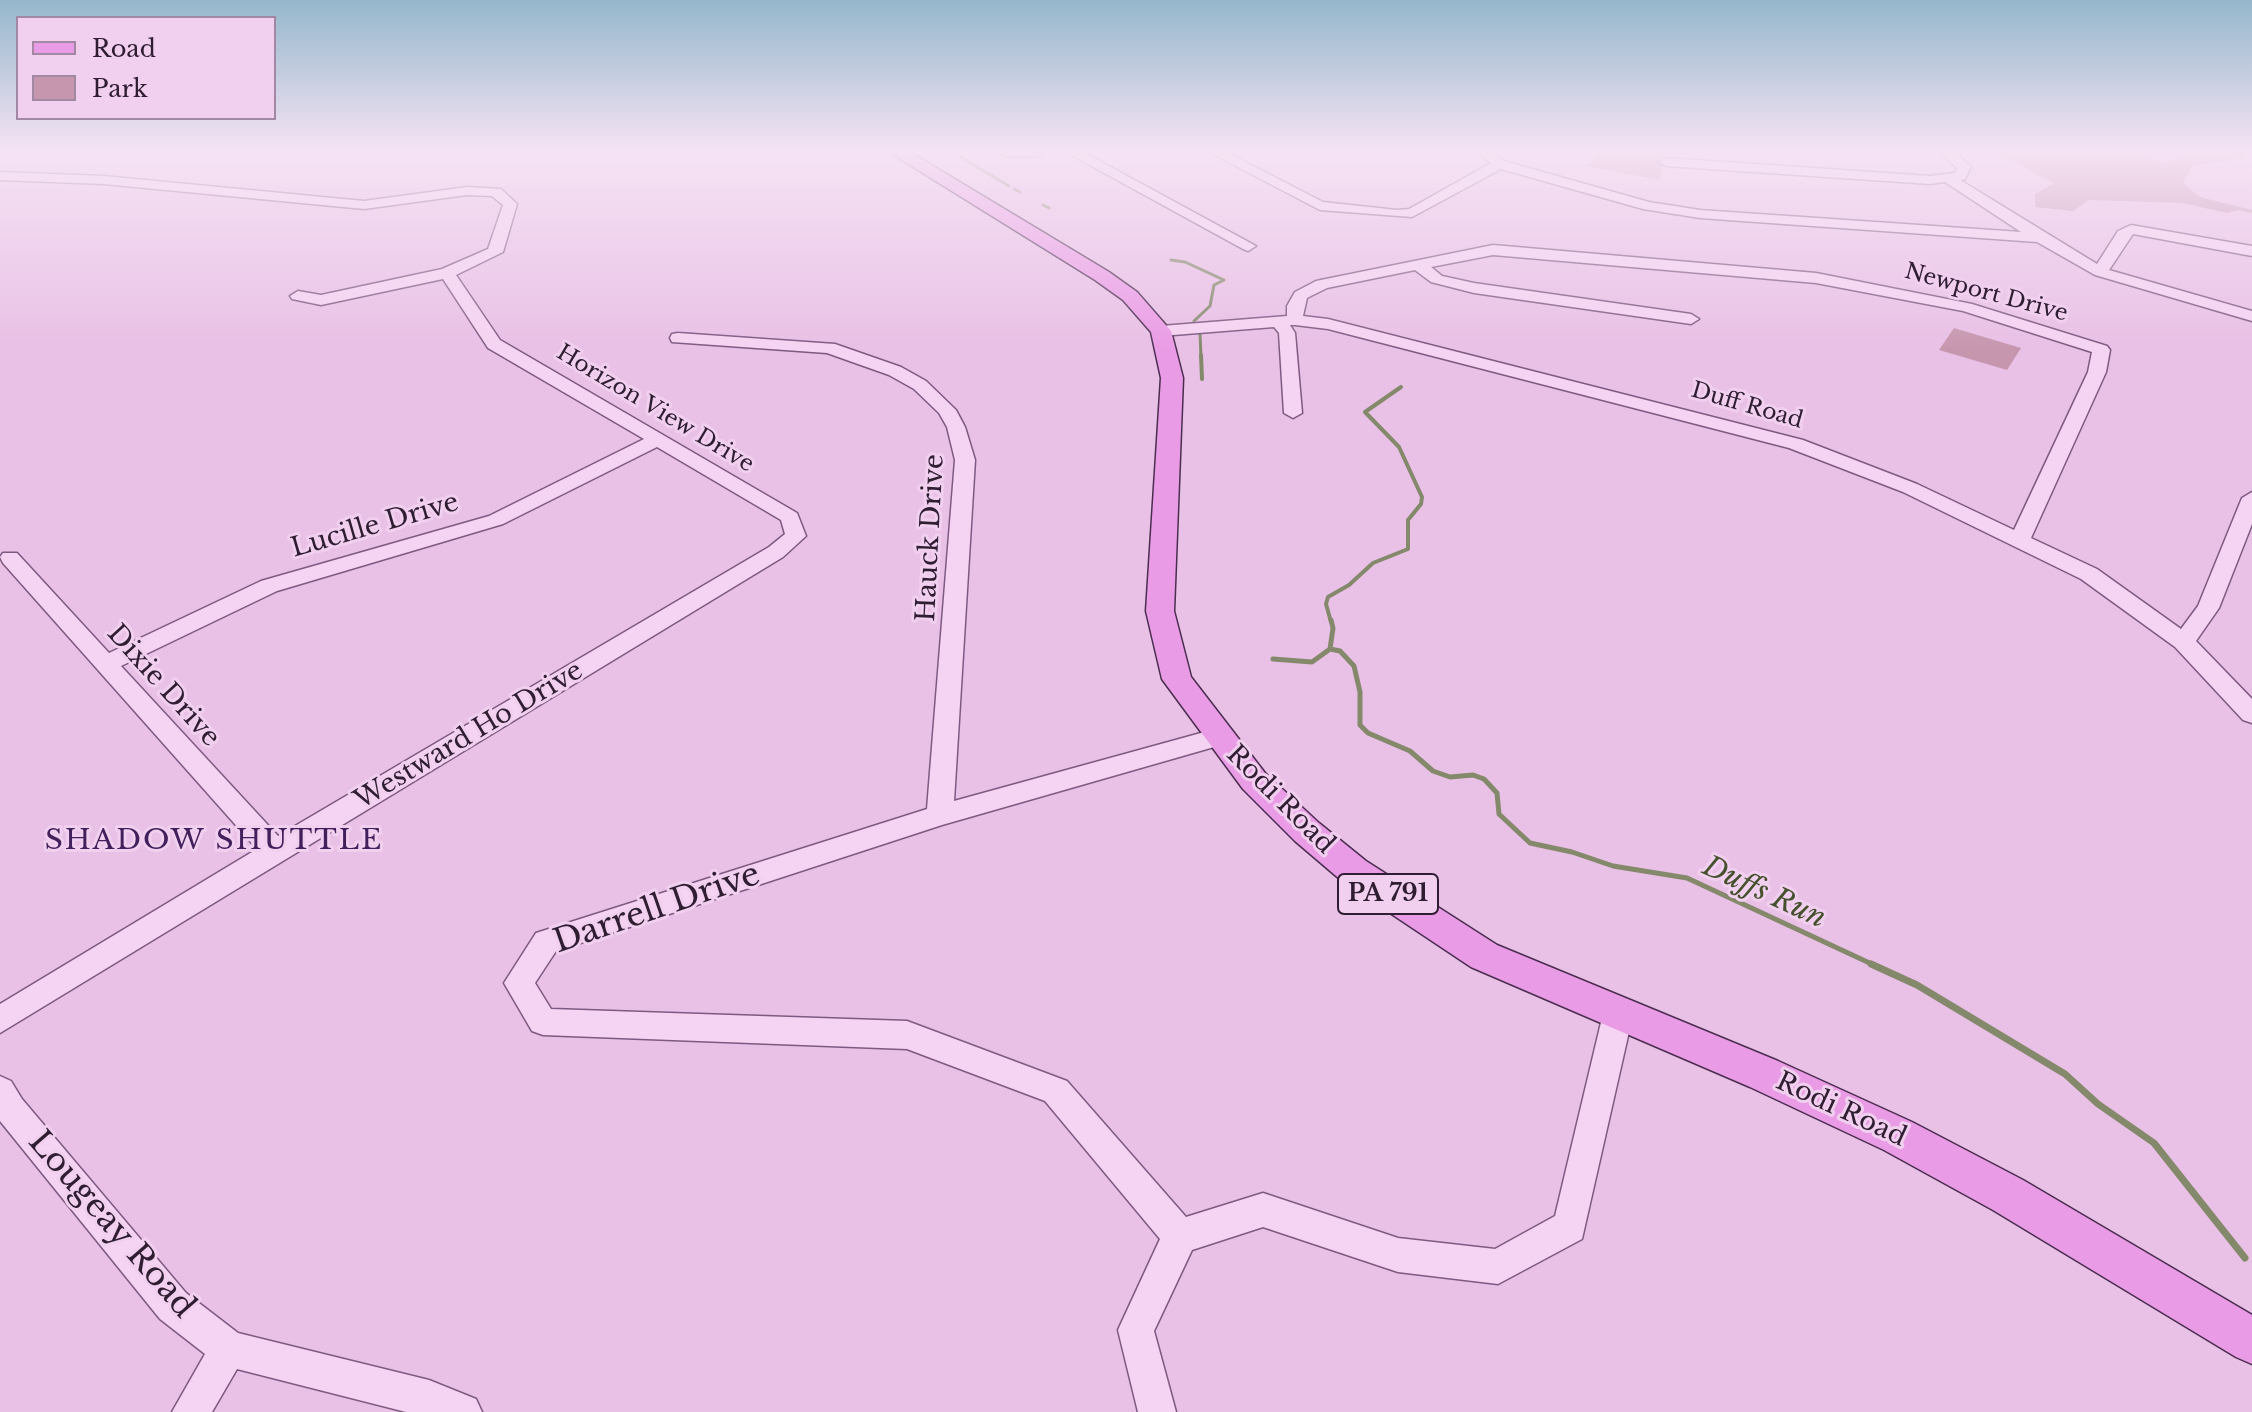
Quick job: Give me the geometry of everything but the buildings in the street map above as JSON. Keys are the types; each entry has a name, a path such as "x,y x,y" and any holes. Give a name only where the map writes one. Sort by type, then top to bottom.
{"main road":[{"name":"Rodi Road","path":"1006,218 1130,296 1161,331 1172,378 1160,611 1177,679 1254,781 1354,871 1484,956 1764,1074 1898,1136 2008,1195 2252,1341"}],"street":[{"path":"298,296 321,300 447,273 495,252 506,218"},
{"path":"1195,218 1248,246"},
{"path":"1755,218 2040,238"},
{"path":"2009,218 2100,272 2252,316"},
{"path":"2100,272 2123,234 2131,229 2252,251"},
{"name":"Newport Drive","path":"1287,321 1298,300 1311,288 1493,250 1816,278 1966,307 2071,338 2101,350 2097,372 2019,541"},
{"path":"1417,264 1437,279 1474,288 1691,319"},
{"name":"Horizon View Drive","path":"447,273 494,344 790,517"},
{"name":"Duff Road","path":"1161,331 1287,321 1351,329 1796,444 1910,488 2089,574 2183,642 2252,714"},
{"path":"1287,321 1293,413"},
{"name":"Hauck Drive","path":"678,338 841,351 873,362 920,385 947,410 959,435 965,460 940,815"},
{"name":"Lucille Drive","path":"105,664 269,586 496,520 659,439"},
{"path":"2183,642 2208,608 2252,498"},
{"name":"Westward Ho Drive","path":"0,1020 275,851 776,552 796,536 790,517"},
{"name":"Dixie Drive","path":"10,558 275,851"},
{"name":"Darrell Drive","path":"1180,1236 1056,1091 907,1035 543,1022 519,983 546,942 940,815 1219,737"},
{"path":"1157,1412 1136,1330 1180,1236 1263,1210 1398,1255 1498,1267 1570,1227 1618,1014"},
{"name":"Lougeay Road","path":"4,1106 173,1306 229,1349 429,1399 463,1412"},
{"path":"191,1412 229,1349"}],"green space":[{"path":"1954,328 2021,348 2007,370 1939,350"}],"waterway":[{"name":"Duffs Run","path":"1171,260 1185,262 1224,280 1214,285 1210,306 1194,321"},
{"name":"Duffs Run","path":"1200,333 1201,357"},
{"name":"Duffs Run","path":"1201,355 1202,379"},
{"path":"1331,622 1326,604 1328,597 1349,585 1373,563 1408,549 1408,520 1421,504 1422,497 1399,447 1365,412 1401,387"},
{"path":"1330,649 1331,620"},
{"name":"Duffs Run","path":"1273,659 1312,662 1330,649"},
{"name":"Duffs Run","path":"1330,649 1340,651 1354,666 1360,692 1360,725 1368,733 1410,751 1433,771 1450,777 1473,775 1484,779 1497,793 1499,814 1530,843 1572,852 1613,866 1687,878 1876,966"},
{"name":"Duffs Run","path":"1871,964 1917,985 2065,1074 2098,1104 2154,1143 2245,1258"}],"district":[{"name":"SHADOW SHUTTLE","path":"214,841"}]}
